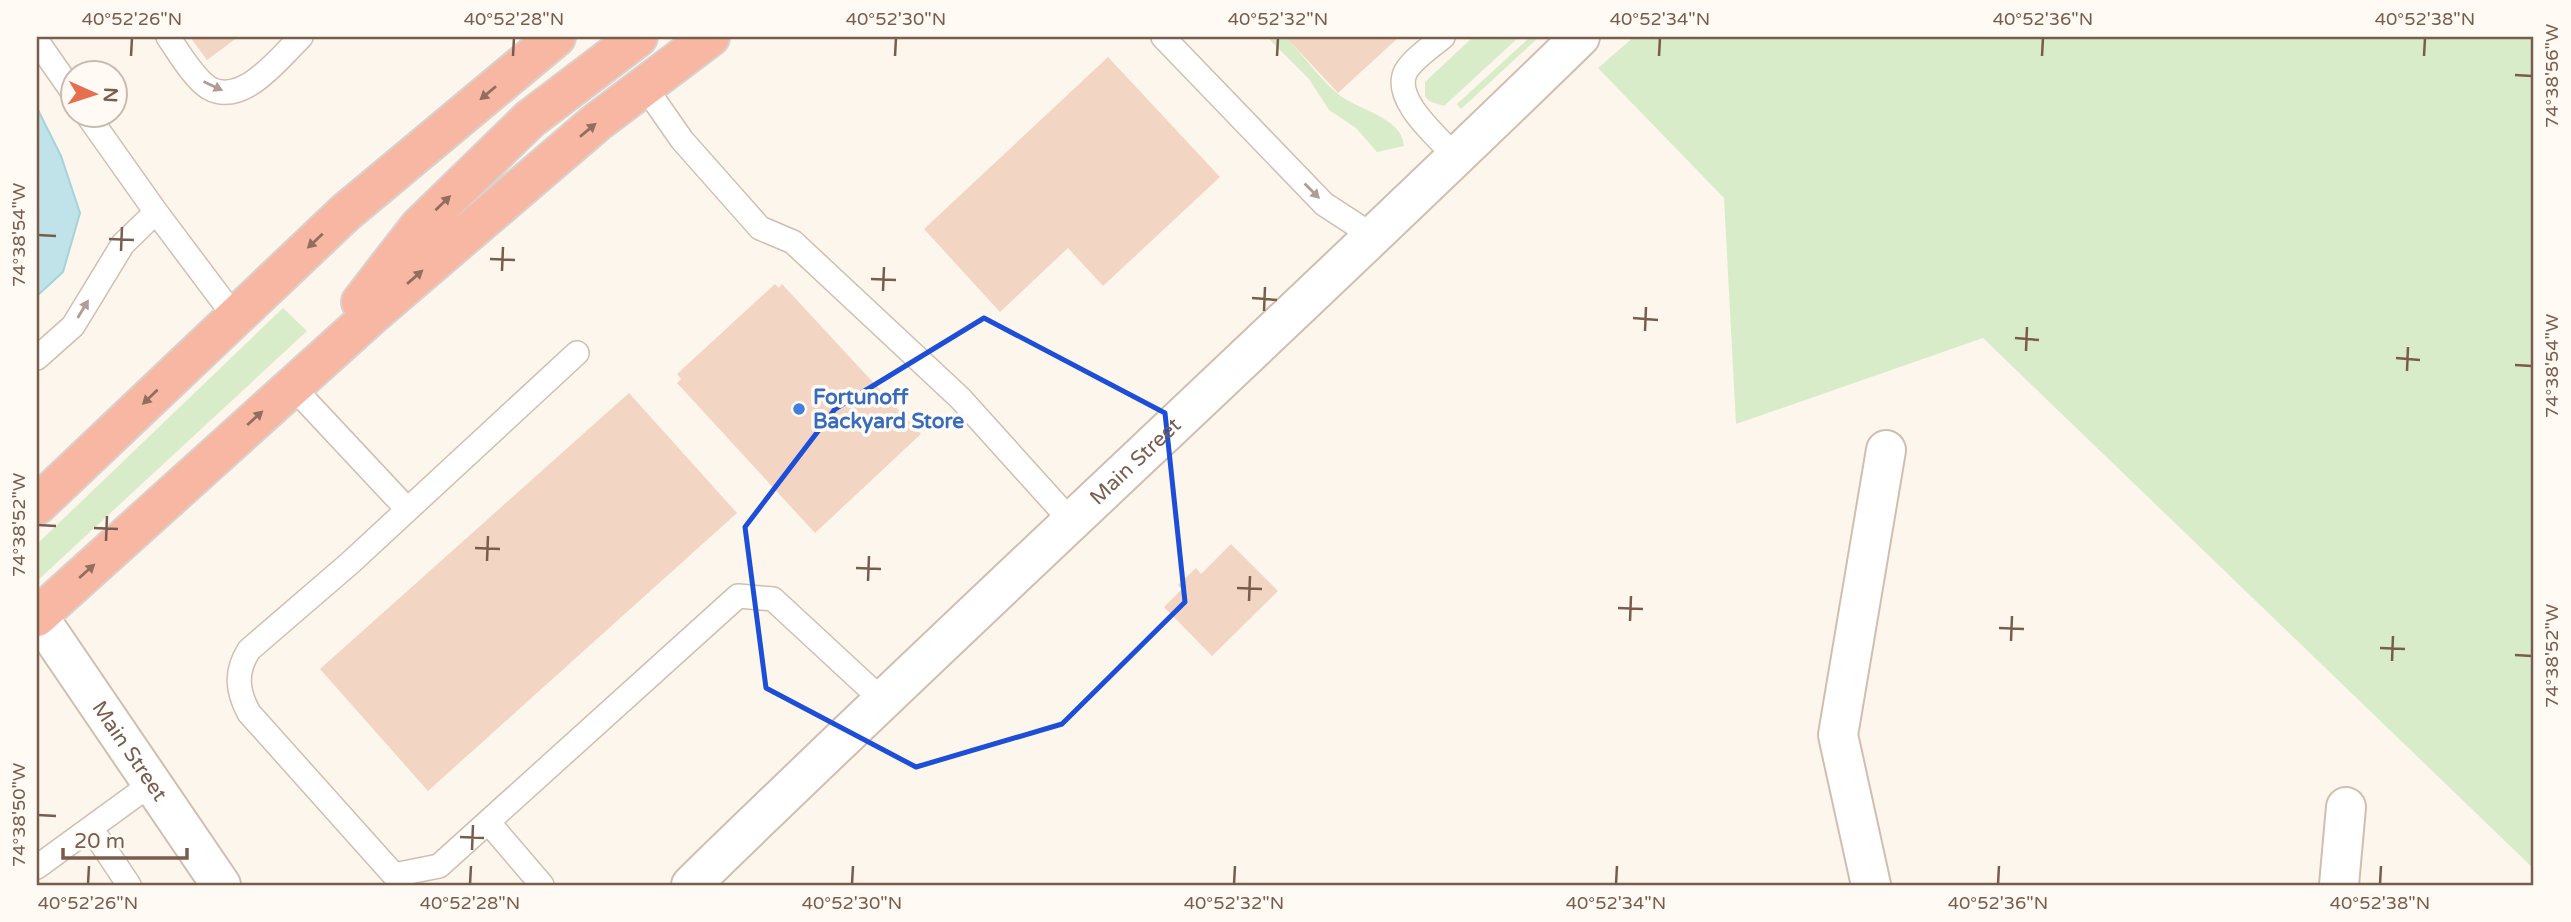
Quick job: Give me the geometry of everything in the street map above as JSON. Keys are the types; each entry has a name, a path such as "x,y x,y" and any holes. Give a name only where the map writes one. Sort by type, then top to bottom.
{"highway":[{"path":"300,377 419,227 530,119 638,37"},
{"path":"37,617 300,377 597,122 710,37"},
{"path":"37,505 345,213 542,41"}],"street":[{"name":"Main Street","path":"691,885 881,699 1373,236 1580,37"},
{"path":"1871,885 1838,735 1886,450"},
{"name":"Main Street","path":"37,617 221,885"},
{"path":"2339,885 2346,807"}],"lane":[{"path":"168,37 209,88 229,93 243,90 256,80 301,37"},
{"path":"1163,37 1324,204 1373,236"},
{"path":"1443,37 1408,68 1402,89 1409,105 1456,157"},
{"path":"37,41 60,74"},
{"path":"645,87 682,140 760,229 793,242 960,398 1071,521"},
{"path":"98,130 234,316"},
{"path":"37,358 73,326 123,244 156,212"},
{"path":"577,353 350,562 248,650 241,662 239,690 249,713 394,875 439,866 738,596 773,599 881,699"},
{"path":"300,377 407,509"},
{"path":"37,867 151,784"},
{"path":"489,823 542,885"},
{"path":"91,828 129,885"}],"highlighted area":[{"path":"984,318 1165,413 1185,602 1062,724 916,767 766,688 745,527 835,409"}],"green space":[{"path":"1267,37 1286,37 1338,94 1396,128 1402,136 1404,146 1377,152 1356,128 1329,110 1309,79"},
{"path":"1473,37 1519,37 1444,106 1429,101 1425,96 1425,82"},
{"path":"1530,37 1539,37 1461,109 1457,104"},
{"path":"1634,37 2534,37 2534,869 1983,338 1736,424 1724,198 1598,68"},
{"path":"283,308 307,331 37,581 37,544"}],"water":[{"path":"37,108 61,156 80,213 63,272 37,296"}],"building":[{"path":"190,37 238,37 207,60"},
{"path":"1286,37 1399,37 1338,93"},
{"path":"1108,57 1220,177 1103,286 1068,248 1000,312 924,229"},
{"name":"Fortunoff Backyard Store","path":"775,284 779,288 782,284 921,434 815,533 677,383 681,379 677,374"},
{"path":"629,393 737,513 428,791 320,669"},
{"path":"1231,544 1278,591 1212,656 1164,607 1182,589 1178,585 1196,568 1201,574"}],"place":[{"name":"Fortunoff Backyard Store","path":"799,409"}]}
